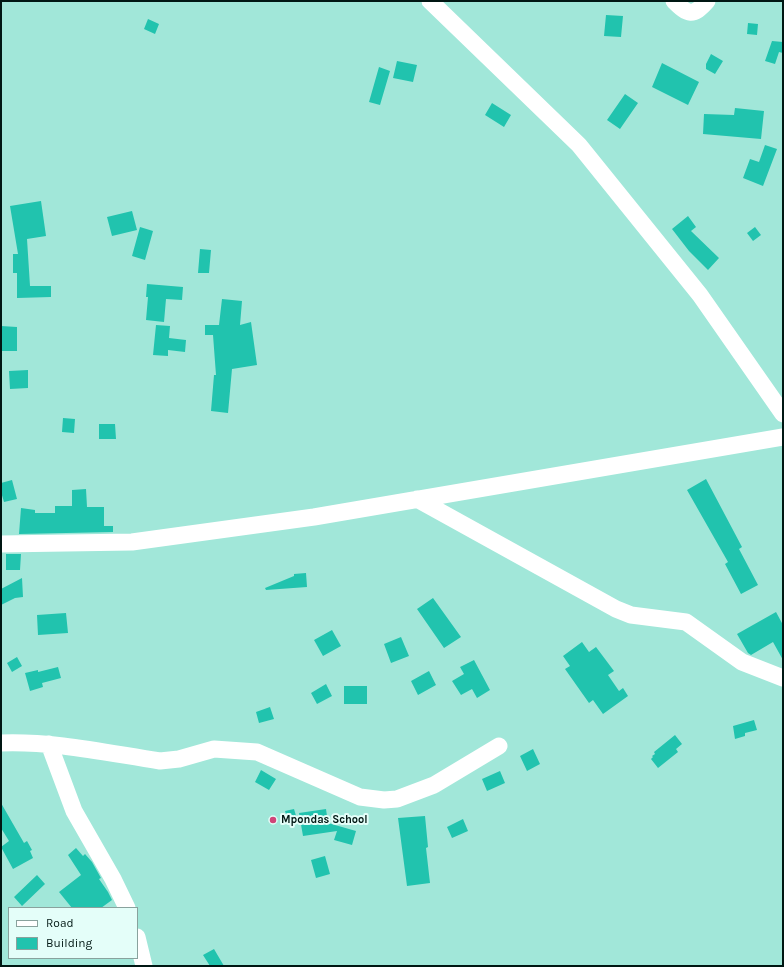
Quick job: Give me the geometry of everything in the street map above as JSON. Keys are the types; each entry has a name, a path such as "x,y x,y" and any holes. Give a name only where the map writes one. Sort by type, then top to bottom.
{"street":[{"path":"430,1 580,145 700,295 783,414"},
{"path":"674,1 683,10 692,13 699,10 707,1"},
{"path":"1,544 132,542 314,517 783,437"},
{"path":"417,499 616,609 631,615 686,622 742,662 783,678"},
{"path":"1,743 26,742 49,744 160,761 179,759 214,749 257,752 360,797 372,800 397,799 434,785 499,746"},
{"path":"49,744 74,811 113,879 127,907"},
{"path":"138,941 144,966"}],"building":[{"path":"606,15 623,16 621,37 604,36"},
{"path":"148,19 159,24 155,34 144,29"},
{"path":"748,23 758,24 757,35 747,34"},
{"path":"772,41 783,42 783,53 779,52 775,64 765,61"},
{"path":"711,54 723,61 715,74 706,69 706,64"},
{"path":"397,61 417,65 413,82 393,78"},
{"path":"662,63 699,82 688,105 652,87"},
{"path":"379,67 390,71 380,105 369,102"},
{"path":"625,94 638,103 620,129 607,120"},
{"path":"492,103 511,115 504,127 485,115"},
{"path":"735,108 764,111 761,139 703,134 704,114 734,115"},
{"path":"765,145 777,149 763,186 743,178 750,159 759,162"},
{"path":"41,201 46,236 27,239 30,286 51,286 51,297 17,298 17,273 13,273 13,254 18,254 10,206"},
{"path":"132,211 137,230 112,236 107,217"},
{"path":"688,216 696,227 691,231 719,258 708,270 689,251 672,229"},
{"path":"140,227 153,231 145,260 132,256"},
{"path":"755,227 761,235 753,241 747,233"},
{"path":"200,249 211,250 209,273 198,273"},
{"path":"147,284 183,287 182,300 166,299 164,322 146,320 148,297 146,297"},
{"path":"222,299 242,301 240,325 251,322 257,365 232,369 228,413 211,411 214,375 216,375 213,335 205,335 205,325 219,325"},
{"path":"156,325 170,326 169,338 186,340 185,352 168,350 168,356 153,355"},
{"path":"1,326 17,327 17,351 1,351"},
{"path":"28,370 28,388 10,389 9,371"},
{"path":"63,418 75,419 74,433 62,432"},
{"path":"99,424 115,424 116,439 99,439"},
{"path":"706,479 742,547 739,549 758,585 741,594 725,564 728,562 687,490"},
{"path":"12,480 17,499 4,502 1,492 1,483"},
{"path":"86,489 87,507 104,507 104,526 113,526 113,532 19,534 21,508 35,510 35,513 55,513 55,506 72,506 72,490"},
{"path":"6,554 21,554 20,570 6,570"},
{"path":"306,573 307,587 266,590 265,588 294,576 294,574"},
{"path":"22,578 23,597 15,598 1,605 1,589"},
{"path":"433,598 461,637 444,648 417,609"},
{"path":"776,612 783,625 783,660 773,642 751,655 748,653 737,634"},
{"path":"66,613 68,633 38,635 37,615"},
{"path":"332,630 341,646 323,656 314,640"},
{"path":"401,637 409,656 391,663 384,644"},
{"path":"582,642 589,652 596,647 614,671 608,675 619,691 623,688 628,696 603,714 593,700 589,703 565,669 570,666 563,656"},
{"path":"17,657 22,666 12,672 7,663"},
{"path":"474,660 490,690 477,698 472,689 461,695 452,681 464,674 460,667"},
{"path":"58,667 61,678 42,683 43,687 30,691 25,673 38,670 38,672"},
{"path":"429,671 436,685 418,695 411,681"},
{"path":"326,684 332,696 317,704 311,693"},
{"path":"344,686 367,686 367,704 344,704"},
{"path":"270,707 274,719 259,723 256,712"},
{"path":"754,720 757,730 745,733 745,736 735,739 733,726"},
{"path":"675,735 682,744 676,749 678,752 658,768 651,759 655,754 654,752"},
{"path":"533,749 540,764 527,771 520,756"},
{"path":"261,770 276,779 269,790 255,782"},
{"path":"500,771 505,783 487,791 482,779"},
{"path":"1,803 24,843 27,841 32,850 30,851 33,858 13,869 1,847 9,841 1,828"},
{"path":"294,809 297,819 288,821 285,811"},
{"path":"326,809 328,823 356,831 352,845 334,840 337,831 303,836 299,813"},
{"path":"425,816 428,847 426,848 430,883 407,886 398,818"},
{"path":"463,819 468,831 452,838 447,827"},
{"path":"76,848 83,856 85,854 92,862 101,878 99,879 112,900 102,907 71,907 59,892 81,875 68,855"},
{"path":"325,856 330,874 316,878 311,860"},
{"path":"37,875 45,884 22,906 14,897"},
{"path":"214,949 224,966 210,966 203,955"}],"place":[{"name":"Mpondas School","path":"273,820"}]}
